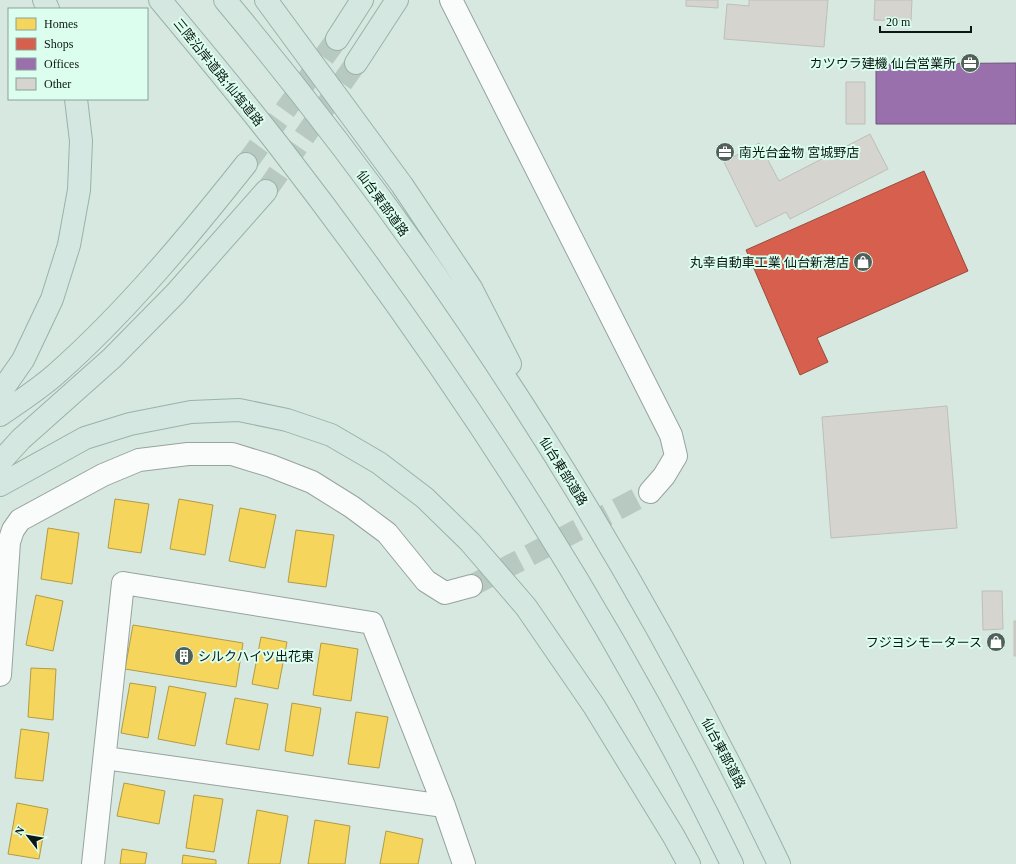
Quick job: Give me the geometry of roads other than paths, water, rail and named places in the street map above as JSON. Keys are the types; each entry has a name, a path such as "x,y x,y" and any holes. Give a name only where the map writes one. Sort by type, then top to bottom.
{"highway":[{"name":"三陸沿岸道路;仙塩道路","path":"160,0 277,144 348,237 420,338 523,492 579,582 634,678 710,819 732,864"},
{"name":"仙台東部道路","path":"225,0 308,103 379,196 458,306 561,466 671,653 742,787 779,864"},
{"path":"266,0 402,185 471,288 561,466"},
{"path":"337,39 362,0"},
{"path":"356,63 397,0"},
{"path":"0,393 23,360 52,298 70,245 79,190 81,141 76,100"},
{"path":"0,415 56,374 102,330 184,240 246,164"},
{"path":"0,462 21,439 112,358 175,294 266,190"},
{"path":"0,485 85,438 130,424 190,412 238,410 287,420 331,435 379,463 425,498 470,542 526,606 594,706 673,835 689,864"}],"street":[{"path":"451,0 672,435 676,456 664,476 650,492"},
{"path":"0,675 9,542 13,530 20,520 103,475 139,460 188,454 232,454 271,466 312,482 352,507 387,533 426,580 445,593 471,586"},
{"path":"92,864 105,758 123,583 372,623 444,806 464,864"},
{"path":"105,758 444,806"}],"tunnel":[{"path":"246,164 337,39"},
{"path":"266,191 356,63"},
{"path":"471,586 650,492"}],"place":[{"name":"カツウラ建機 仙台営業所","path":"970,63"},
{"name":"南光台金物 宮城野店","path":"725,152"},
{"name":"丸幸自動車工業 仙台新港店","path":"863,262"},
{"name":"フジヨシモータース","path":"996,642"},
{"name":"シルクハイツ出花東","path":"184,656"}]}
